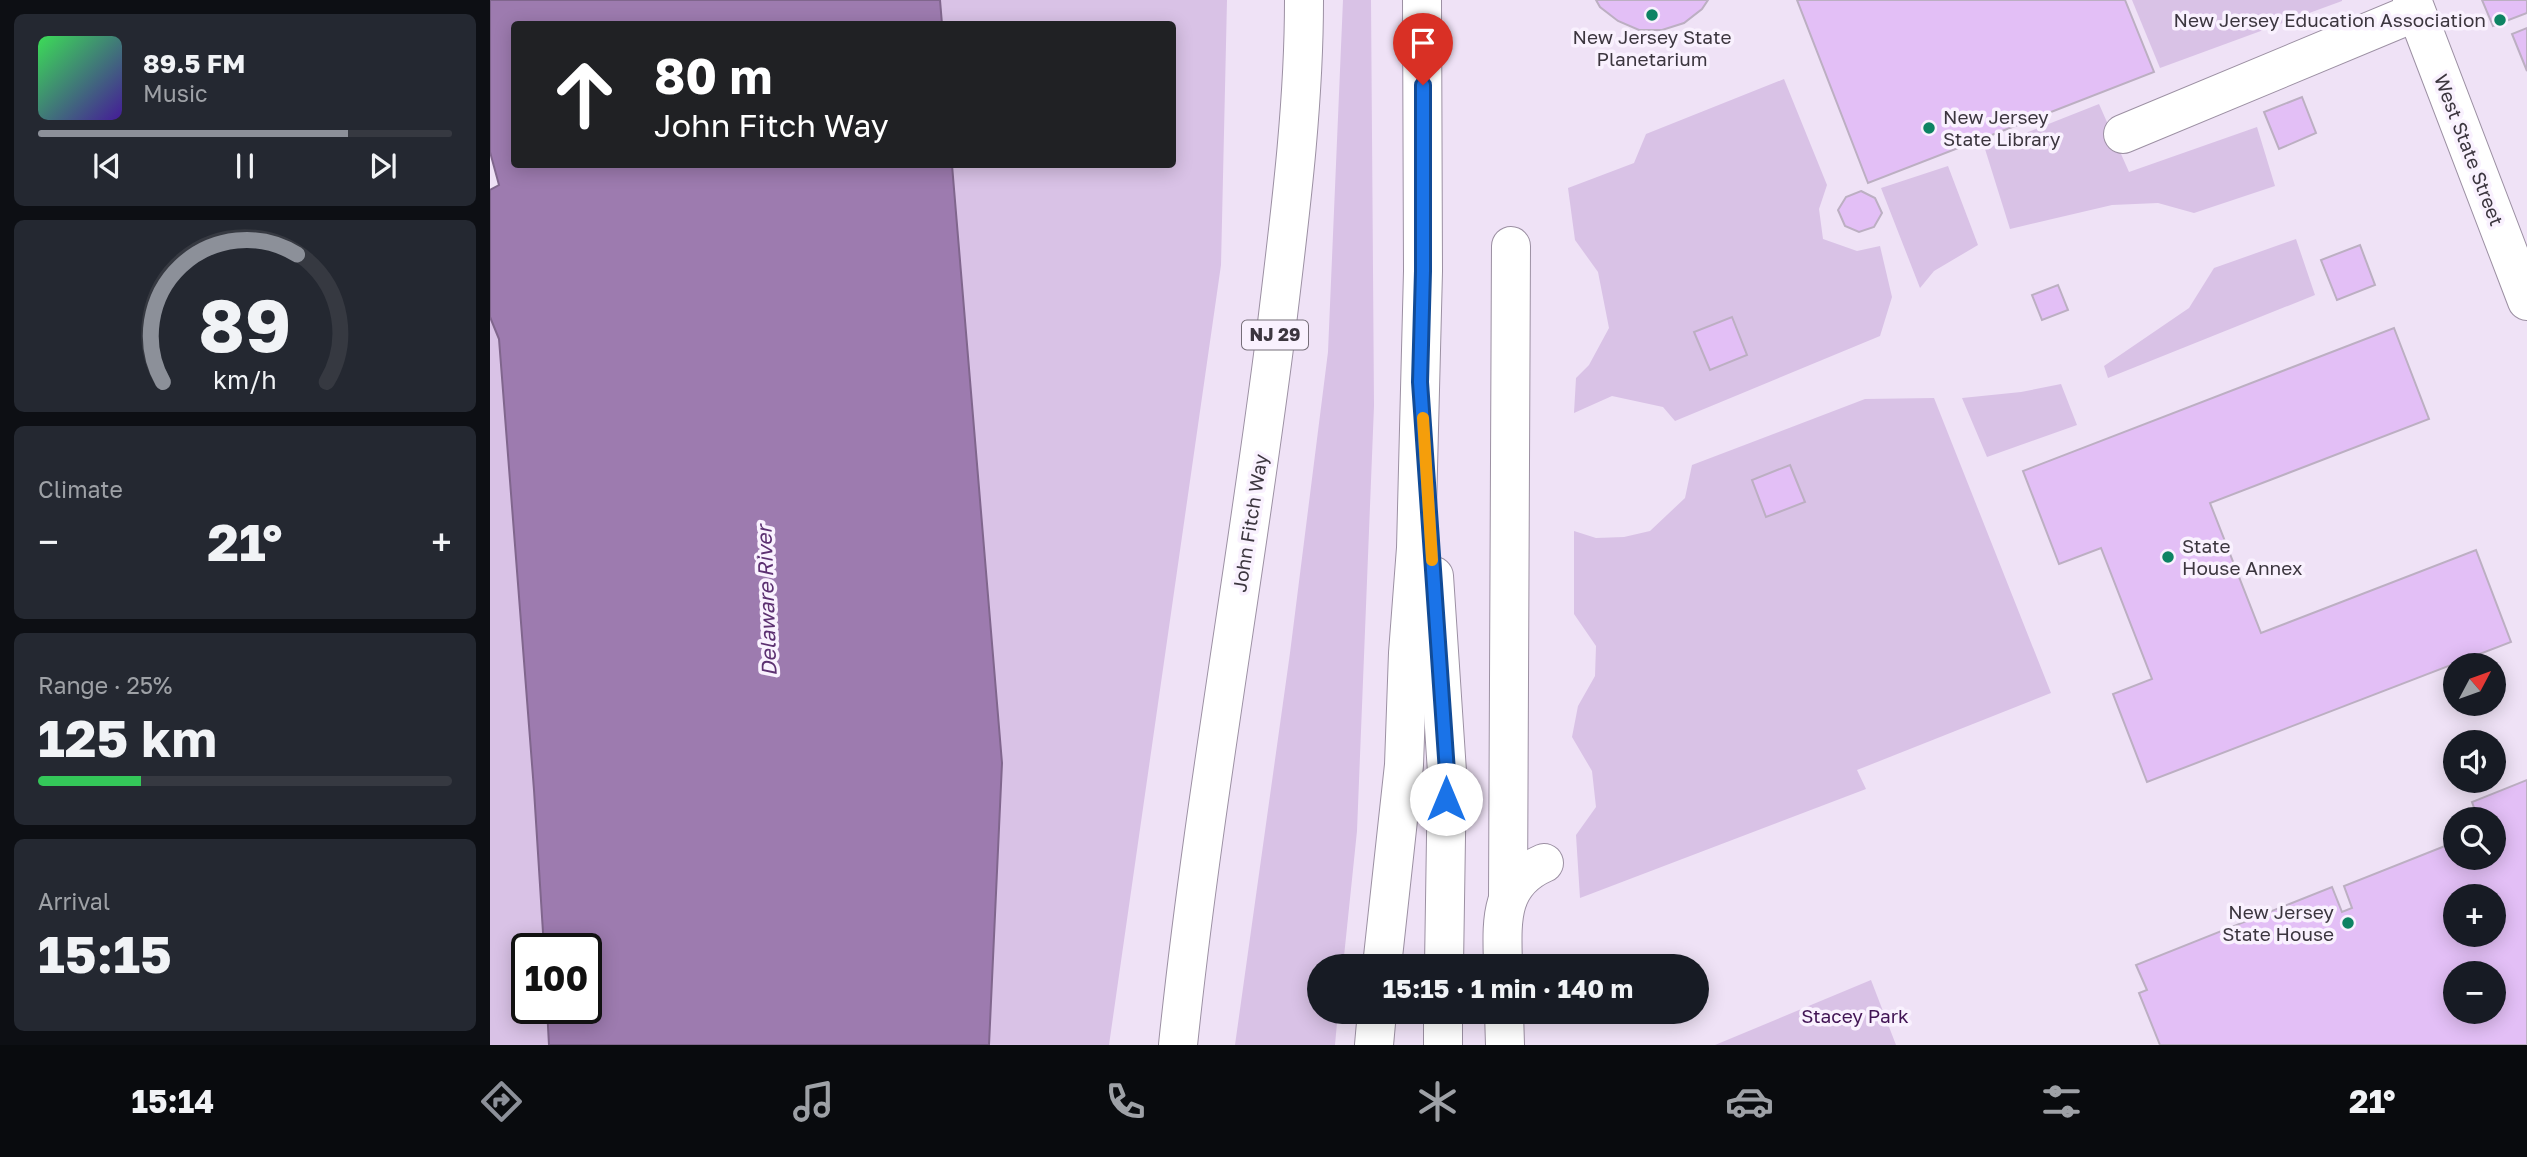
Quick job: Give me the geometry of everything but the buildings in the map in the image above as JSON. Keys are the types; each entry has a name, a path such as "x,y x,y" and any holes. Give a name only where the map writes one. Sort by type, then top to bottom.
{"main road":[{"name":"John Fitch Way","path":"1181,1045 1187,962 1208,796 1261,450 1291,211 1304,66 1304,0"},
{"path":"1383,954 1404,765 1408,653 1416,548 1423,271 1422,0"},
{"path":"2123,134 2414,6"},
{"name":"West State Street","path":"2414,6 2527,300"},
{"path":"1503,954 1502,922 1508,898 1511,246"},
{"path":"1420,382 1447,772 1444,954"},
{"path":"1508,898 1517,881 1528,870 1544,863"},
{"path":"1374,1045 1376,1024"},
{"path":"1443,1024 1443,1045"},
{"path":"1504,1024 1505,1045"}],"green space":[{"path":"940,0 1227,0 1221,265 1109,1045 989,1045 1002,763 952,168 1176,168 1176,21 942,21"},
{"path":"1343,0 1371,0 1374,406 1357,831 1344,954 1307,954 1307,1024 1337,1024 1335,1045 1235,1045 1290,653 1328,352"},
{"path":"2132,0 2342,0 2342,1 2160,68"},
{"path":"1784,79 1827,185 1819,209 1823,239 1857,251 1880,246 1892,297 1880,336 1675,421 1663,407 1612,396 1574,413 1576,378 1589,365 1609,328 1598,272 1575,240 1568,188 1634,163 1646,134"},
{"path":"2099,104 2129,172 2257,127 2275,186 2194,213 2158,203 2112,205 2010,229 1985,149"},
{"path":"1948,166 1978,245 1934,271 1920,288 1881,188"},
{"path":"2296,239 2315,295 2108,378 2104,366 2189,308 2214,268"},
{"path":"490,317 499,339 543,933 511,933 511,1024 548,1024 549,1045 490,1045"},
{"path":"2061,384 2077,425 1987,457 1962,398 2021,392"},
{"path":"1934,398 2051,693 1857,770 1866,789 1580,898 1576,835 1596,807 1592,771 1572,737 1578,706 1595,676 1596,646 1574,614 1574,531 1596,538 1624,537 1650,531 1685,498 1692,465 1865,399"},
{"name":"Stacey Park","path":"1871,980 1896,1045 1715,1045"}],"water":[{"name":"Delaware River","path":"490,0 940,0 942,21 511,21 511,168 952,168 1002,763 989,1045 549,1045 548,1024 602,1024 602,933 543,933 499,339 490,317 490,190 499,185 490,152"}],"slow traffic":[{"path":"1423,418 1432,560"}],"place":[{"name":"New Jersey State Planetarium","path":"1652,15"},
{"name":"New Jersey Education Association","path":"2500,20"},
{"name":"New Jersey State Library","path":"1929,128"},
{"name":"State House Annex","path":"2168,557"},
{"name":"New Jersey State House","path":"2348,923"}],"route":[{"path":"1423,85 1420,382 1447,772 1446,799"}]}
